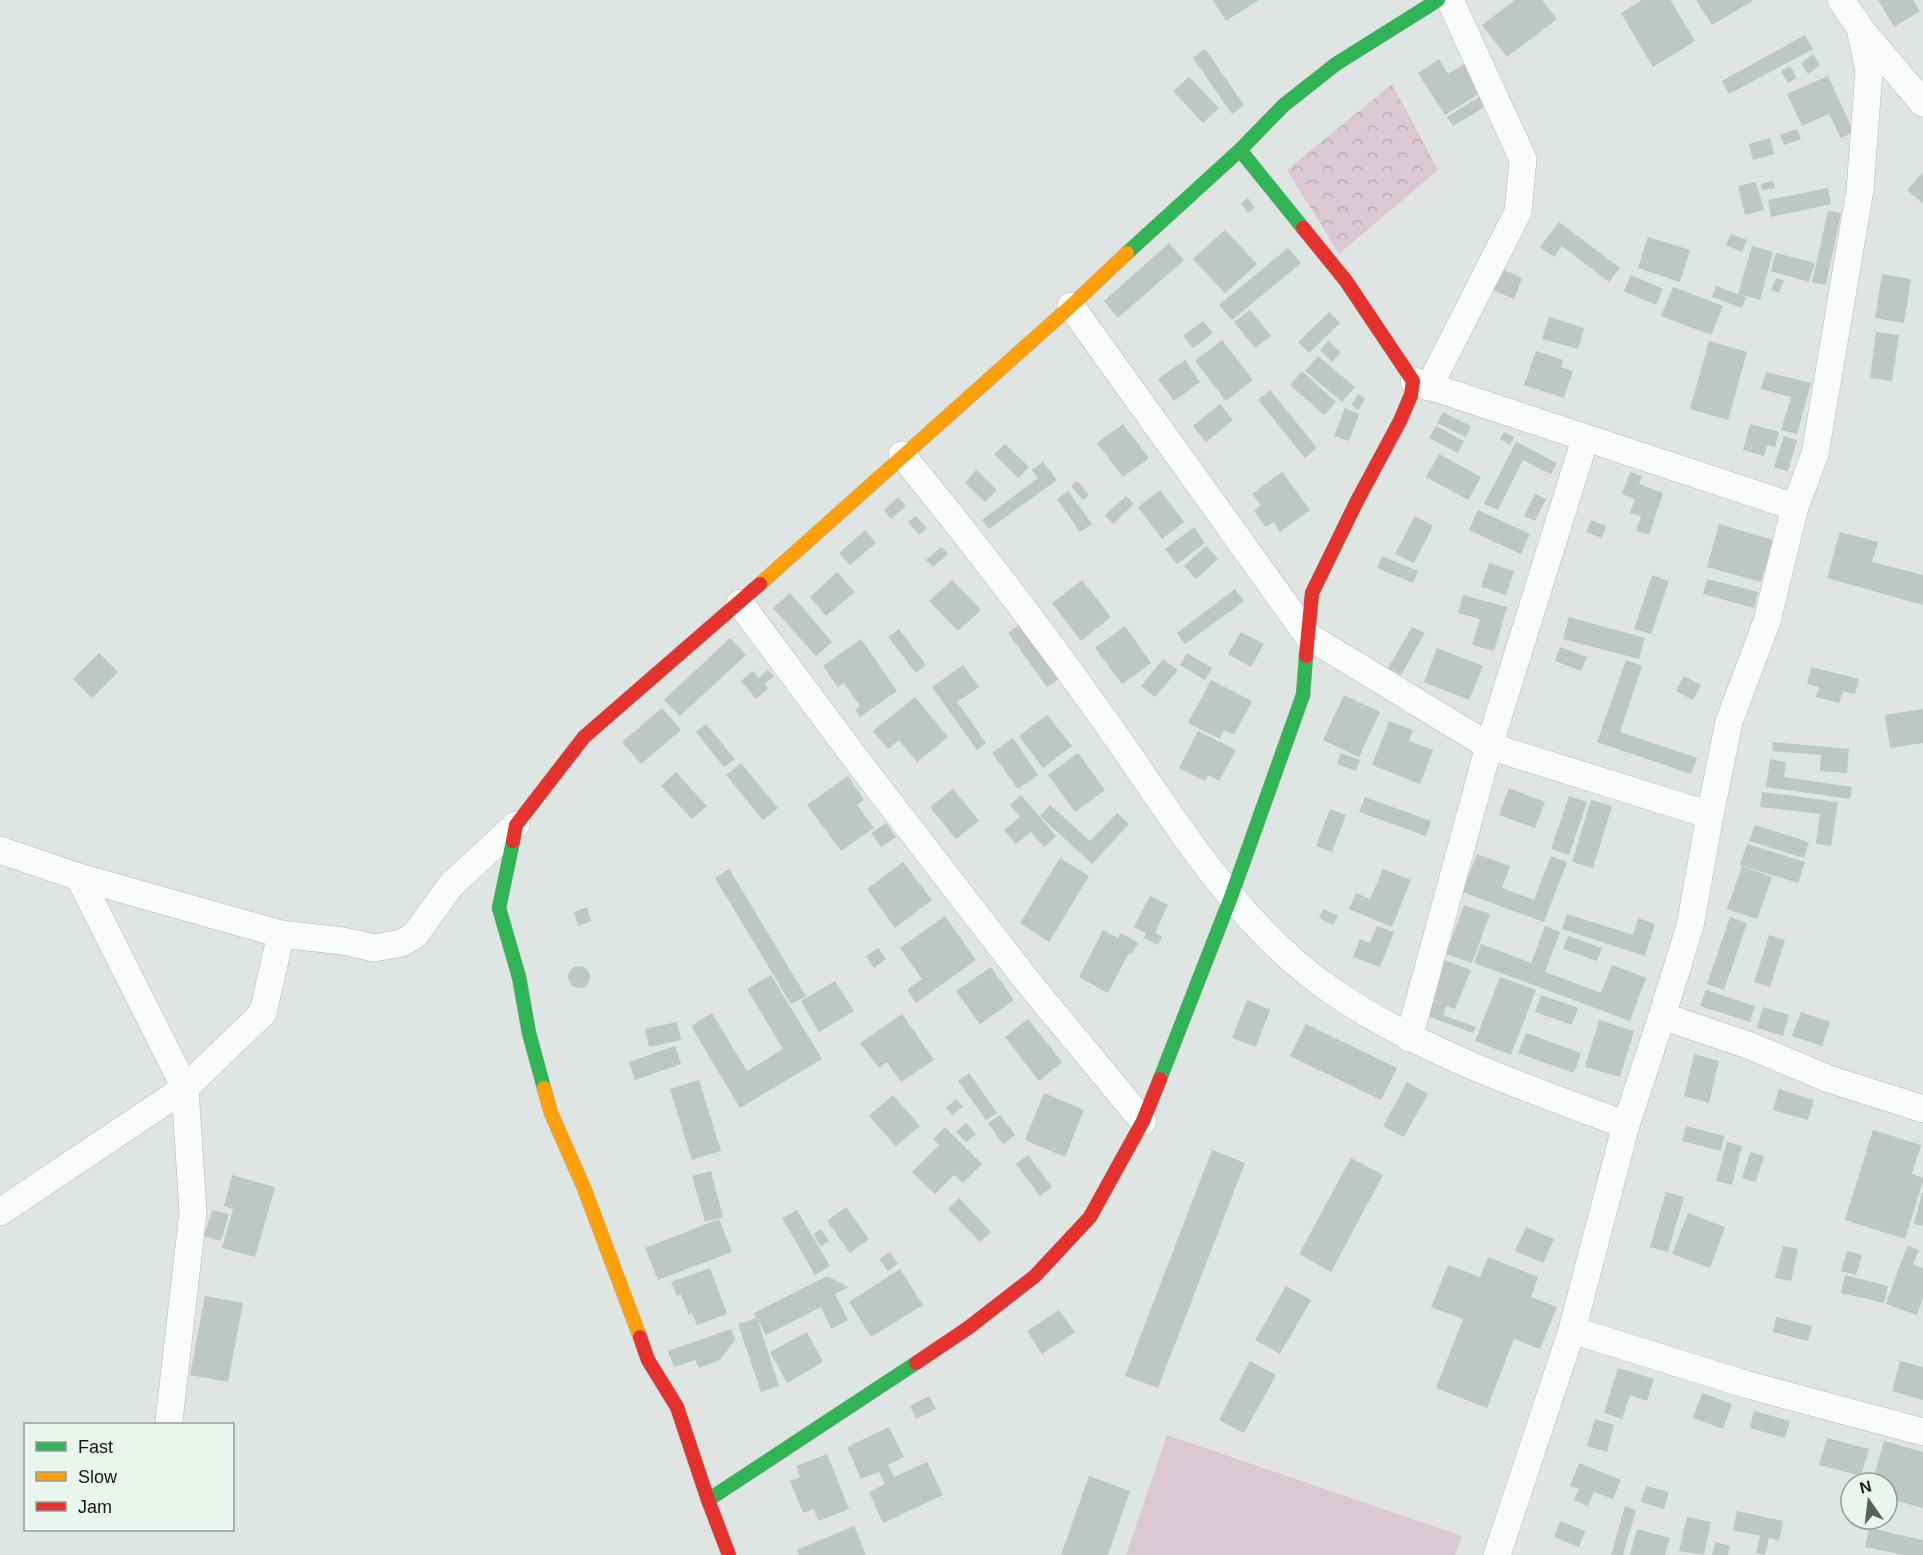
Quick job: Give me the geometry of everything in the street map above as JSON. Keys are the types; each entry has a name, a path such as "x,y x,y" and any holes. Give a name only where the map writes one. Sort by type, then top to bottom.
{"street":[{"path":"0,850 79,877 281,934 343,941 374,948 402,943 415,934 451,885 516,825 584,737 740,603 902,455 1071,306 1174,208 1240,150 1284,105 1336,64 1438,0"},
{"path":"708,1500 867,1397 968,1328 1035,1276 1090,1216 1143,1121 1231,897 1303,695 1312,593 1411,395 1421,384 1518,212 1524,159 1450,0"},
{"path":"1841,0 1860,28 1923,103"},
{"path":"1497,1555 1572,1330 1626,1125 1690,926 1730,722 1767,621 1795,507 1815,454 1860,190 1869,71 1860,28"},
{"path":"1240,150 1346,281 1421,384 1795,507"},
{"path":"1071,306 1308,636 1489,746 1710,815"},
{"path":"1409,1038 1489,746 1585,439"},
{"path":"902,455 967,534 1103,717 1231,897 1302,968 1335,993 1409,1038 1526,1087 1626,1125"},
{"path":"740,603 859,763 1028,982 1143,1121"},
{"path":"516,825 499,908 519,976 529,1033 551,1113 584,1188 648,1360 677,1407 729,1555"},
{"path":"79,877 185,1088 193,1212 169,1421"},
{"path":"0,1212 185,1088 263,1013 281,934"},
{"path":"1662,1016 1748,1046 1829,1079 1923,1109"},
{"path":"1572,1330 1734,1381 1923,1432"}],"green space":[{"path":"1392,84 1438,170 1339,254 1287,170"},
{"path":"1167,1435 1462,1536 1455,1555 1126,1555"}],"building":[{"path":"1213,0 1259,0 1226,21"},
{"path":"1515,0 1542,0 1557,19 1507,57 1482,25"},
{"path":"1642,0 1670,0 1695,41 1653,67 1621,13"},
{"path":"1696,0 1754,0 1712,25"},
{"path":"1878,0 1913,0 1920,11 1894,27"},
{"path":"1805,35 1813,49 1729,94 1722,81"},
{"path":"1205,49 1244,105 1232,114 1193,58"},
{"path":"1813,54 1820,65 1808,74 1801,63"},
{"path":"1439,59 1448,74 1467,62 1485,90 1445,115 1418,73"},
{"path":"1790,66 1797,78 1788,83 1781,71"},
{"path":"1828,76 1854,132 1841,138 1829,114 1802,126 1787,94"},
{"path":"1189,77 1219,108 1203,123 1173,91"},
{"path":"1487,92 1493,102 1453,126 1447,117"},
{"path":"1797,129 1801,139 1784,145 1780,135"},
{"path":"1770,138 1774,154 1753,160 1749,144"},
{"path":"1923,172 1923,204 1907,190"},
{"path":"1773,181 1775,188 1762,190 1761,184"},
{"path":"1756,182 1764,210 1745,215 1738,186"},
{"path":"1828,188 1831,204 1771,217 1768,200"},
{"path":"1248,198 1255,208 1248,213 1241,203"},
{"path":"1828,211 1841,213 1826,285 1812,282"},
{"path":"1559,222 1620,268 1609,282 1562,246 1554,257 1540,247"},
{"path":"1225,230 1257,264 1225,293 1193,259"},
{"path":"1731,234 1747,240 1742,252 1726,245"},
{"path":"1648,237 1690,250 1680,282 1638,268"},
{"path":"1169,243 1184,260 1118,318 1104,301"},
{"path":"1752,246 1773,252 1760,300 1738,294"},
{"path":"1288,248 1301,263 1232,320 1219,305"},
{"path":"1776,253 1815,263 1809,282 1771,271"},
{"path":"1502,269 1522,278 1514,299 1493,290"},
{"path":"1882,274 1911,279 1904,323 1875,318"},
{"path":"1631,275 1663,289 1656,305 1624,291"},
{"path":"1776,278 1784,281 1779,293 1771,290"},
{"path":"1716,286 1746,297 1742,308 1712,297"},
{"path":"1673,287 1723,306 1711,335 1661,316"},
{"path":"1250,310 1271,336 1255,348 1234,322"},
{"path":"1329,312 1340,323 1309,353 1298,342"},
{"path":"1549,317 1584,328 1578,349 1542,339"},
{"path":"1203,321 1213,333 1193,348 1183,336"},
{"path":"1876,332 1899,335 1892,381 1870,378"},
{"path":"1222,340 1253,380 1226,401 1195,361"},
{"path":"1328,341 1341,352 1332,362 1320,350"},
{"path":"1709,341 1747,352 1728,420 1690,409"},
{"path":"1536,351 1563,360 1561,367 1573,371 1564,398 1524,385"},
{"path":"1318,356 1355,387 1342,402 1305,371"},
{"path":"1185,360 1200,382 1174,401 1158,379"},
{"path":"1302,371 1336,402 1324,415 1290,385"},
{"path":"1766,372 1811,383 1797,434 1781,430 1791,397 1761,389"},
{"path":"1270,390 1317,448 1305,458 1258,400"},
{"path":"1358,394 1365,399 1358,410 1351,405"},
{"path":"1220,404 1233,420 1206,442 1193,426"},
{"path":"1345,408 1359,414 1349,441 1334,436"},
{"path":"1443,412 1471,426 1466,437 1437,423"},
{"path":"1123,424 1149,458 1123,477 1097,443"},
{"path":"1750,424 1779,432 1775,447 1767,445 1764,456 1743,450"},
{"path":"1436,426 1464,441 1458,453 1429,438"},
{"path":"1504,432 1514,437 1510,445 1500,439"},
{"path":"1784,436 1797,440 1788,471 1774,467"},
{"path":"1516,442 1557,463 1551,474 1523,460 1498,510 1484,504"},
{"path":"1005,444 1029,467 1018,478 994,454"},
{"path":"1439,454 1481,477 1468,500 1426,477"},
{"path":"1043,462 1057,480 989,529 982,520 1038,478 1032,470"},
{"path":"976,470 997,490 985,502 965,483"},
{"path":"1282,472 1310,510 1280,532 1274,522 1266,527 1254,511 1261,505 1252,494"},
{"path":"1630,472 1642,476 1639,484 1663,493 1649,535 1636,531 1641,516 1630,513 1635,499 1622,494"},
{"path":"1077,481 1089,495 1083,500 1071,486"},
{"path":"1160,490 1184,522 1162,539 1138,507"},
{"path":"1068,491 1092,524 1080,532 1057,499"},
{"path":"1535,494 1546,499 1535,521 1524,516"},
{"path":"1126,496 1134,504 1113,524 1105,515"},
{"path":"898,497 906,506 891,519 884,510"},
{"path":"1478,510 1530,534 1521,554 1469,530"},
{"path":"916,516 927,528 919,535 908,522"},
{"path":"1415,516 1433,526 1414,563 1395,554"},
{"path":"1591,520 1606,526 1602,538 1586,532"},
{"path":"1719,524 1773,540 1761,582 1707,567"},
{"path":"1194,527 1205,543 1177,564 1165,549"},
{"path":"865,530 876,543 850,565 839,553"},
{"path":"1840,532 1878,542 1872,562 1923,575 1923,605 1827,578"},
{"path":"1206,546 1218,559 1196,579 1184,566"},
{"path":"941,547 948,554 933,567 926,560"},
{"path":"1382,556 1418,571 1413,583 1377,568"},
{"path":"1489,563 1514,571 1506,595 1481,587"},
{"path":"837,572 855,592 826,616 810,597"},
{"path":"1652,575 1669,581 1651,634 1634,629"},
{"path":"1707,579 1758,592 1754,608 1703,594"},
{"path":"952,580 981,610 958,631 929,601"},
{"path":"1082,580 1111,617 1081,641 1052,603"},
{"path":"1235,589 1244,601 1185,644 1177,633"},
{"path":"790,593 832,642 816,656 773,608"},
{"path":"1463,595 1507,607 1494,651 1472,645 1480,619 1458,613"},
{"path":"1569,617 1645,638 1639,659 1563,639"},
{"path":"1026,620 1064,675 1047,687 1008,633"},
{"path":"1125,626 1151,663 1122,684 1095,648"},
{"path":"1412,627 1425,633 1401,675 1388,668"},
{"path":"899,629 926,665 916,673 888,637"},
{"path":"1241,632 1264,644 1251,667 1228,654"},
{"path":"730,638 746,655 680,716 664,700"},
{"path":"861,639 897,691 860,717 855,710 860,706 844,683 838,687 823,666"},
{"path":"1560,647 1587,657 1581,671 1555,661"},
{"path":"1437,648 1483,666 1469,700 1424,682"},
{"path":"99,653 118,672 92,698 73,679"},
{"path":"1187,653 1212,668 1205,680 1180,665"},
{"path":"1163,659 1178,670 1155,697 1141,686"},
{"path":"1626,660 1642,666 1620,732 1697,758 1691,774 1597,742"},
{"path":"963,665 979,687 957,702 986,743 977,750 932,687"},
{"path":"1811,667 1859,679 1855,694 1843,691 1839,703 1816,697 1819,687 1807,684"},
{"path":"768,670 774,676 765,684 768,689 756,699 741,681 753,671 759,678"},
{"path":"1684,676 1701,685 1693,700 1676,691"},
{"path":"1211,680 1252,701 1234,735 1224,730 1220,739 1188,723"},
{"path":"1344,695 1380,712 1359,757 1323,740"},
{"path":"915,697 948,737 917,762 899,740 888,749 873,731"},
{"path":"662,708 681,730 641,764 622,742"},
{"path":"1923,709 1923,743 1890,748 1885,715"},
{"path":"1047,715 1072,746 1043,768 1019,736"},
{"path":"1389,721 1413,730 1409,741 1433,750 1420,784 1372,765"},
{"path":"706,724 735,759 724,767 696,732"},
{"path":"1198,731 1236,750 1219,781 1208,775 1205,781 1179,768"},
{"path":"1013,738 1038,775 1018,789 992,753"},
{"path":"1773,742 1849,749 1847,773 1820,771 1821,755 1772,751"},
{"path":"1078,753 1105,790 1075,812 1048,775"},
{"path":"1341,753 1360,760 1356,771 1337,764"},
{"path":"1770,759 1786,762 1784,777 1852,787 1850,799 1766,787"},
{"path":"741,763 778,808 763,820 726,775"},
{"path":"676,772 707,806 692,819 661,786"},
{"path":"848,776 864,800 857,805 874,828 841,851 807,805"},
{"path":"1509,788 1545,802 1535,828 1499,815"},
{"path":"953,789 979,821 956,839 930,807"},
{"path":"1762,792 1838,802 1831,846 1816,844 1820,814 1760,807"},
{"path":"1021,795 1056,836 1044,847 1031,832 1016,844 1004,830 1020,817 1010,805"},
{"path":"1569,796 1587,802 1569,855 1551,849"},
{"path":"1365,797 1431,821 1426,836 1359,812"},
{"path":"1591,800 1612,806 1593,868 1572,862"},
{"path":"1050,805 1090,841 1117,813 1129,824 1092,864 1040,816"},
{"path":"1330,809 1346,815 1332,852 1316,846"},
{"path":"886,823 896,837 881,847 871,833"},
{"path":"1755,825 1809,842 1804,858 1749,841"},
{"path":"1747,844 1805,862 1798,883 1740,865"},
{"path":"1477,854 1510,866 1502,888 1534,900 1551,856 1567,862 1544,922 1462,892"},
{"path":"1060,858 1089,876 1049,942 1020,923"},
{"path":"903,862 932,900 895,928 867,889"},
{"path":"1742,866 1772,877 1757,919 1727,909"},
{"path":"729,869 806,996 791,1004 715,878"},
{"path":"1383,869 1411,880 1392,927 1349,909 1356,893 1370,899"},
{"path":"1150,896 1168,905 1155,933 1162,937 1158,945 1144,938 1146,933 1134,927"},
{"path":"1464,905 1490,914 1472,963 1446,954"},
{"path":"587,907 591,921 578,926 574,912"},
{"path":"1323,909 1338,916 1333,925 1319,918"},
{"path":"1567,914 1633,935 1638,918 1655,924 1645,956 1562,929"},
{"path":"945,916 976,960 916,1003 907,990 922,979 900,948"},
{"path":"1730,917 1747,923 1724,990 1707,984"},
{"path":"1377,926 1394,932 1380,967 1353,957 1360,939 1370,943"},
{"path":"1545,926 1560,932 1545,972 1601,993 1612,965 1646,978 1630,1021 1474,963 1481,944 1531,963"},
{"path":"1103,930 1118,938 1121,933 1138,943 1132,954 1129,953 1108,993 1079,977"},
{"path":"1769,935 1785,940 1770,987 1754,982"},
{"path":"1568,936 1602,948 1597,961 1563,949"},
{"path":"878,948 886,959 874,968 866,956"},
{"path":"1444,960 1471,970 1455,1009 1446,1006 1443,1015 1476,1027 1473,1033 1427,1016 1433,1001 1444,1004 1428,998"},
{"path":"579,966 587,969 590,977 587,985 579,988 571,985 568,977 571,969"},
{"path":"991,967 1014,1000 980,1024 956,991"},
{"path":"771,975 822,1059 740,1108 691,1026 712,1013 747,1071 783,1049 747,989"},
{"path":"1500,977 1536,990 1511,1055 1475,1041"},
{"path":"835,981 854,1011 819,1032 801,1001"},
{"path":"1706,990 1755,1006 1750,1022 1700,1006"},
{"path":"1541,995 1578,1008 1572,1025 1535,1012"},
{"path":"1247,1000 1270,1010 1256,1047 1232,1038"},
{"path":"1763,1007 1789,1015 1783,1036 1757,1028"},
{"path":"1801,1012 1830,1022 1822,1046 1792,1036"},
{"path":"902,1014 934,1060 901,1082 887,1062 879,1068 860,1043"},
{"path":"1028,1019 1062,1062 1039,1081 1005,1037"},
{"path":"1599,1020 1634,1031 1620,1077 1585,1067"},
{"path":"677,1022 681,1040 649,1047 645,1029"},
{"path":"1306,1024 1397,1068 1381,1100 1290,1056"},
{"path":"1526,1033 1581,1053 1574,1073 1518,1053"},
{"path":"675,1046 681,1064 635,1080 629,1062"},
{"path":"1694,1054 1719,1061 1709,1103 1684,1096"},
{"path":"969,1073 997,1113 986,1120 958,1081"},
{"path":"699,1080 721,1151 692,1160 670,1089"},
{"path":"1407,1082 1428,1094 1404,1137 1383,1126"},
{"path":"1779,1089 1814,1100 1808,1120 1773,1110"},
{"path":"1044,1093 1084,1110 1065,1157 1025,1140"},
{"path":"893,1095 920,1126 896,1146 869,1116"},
{"path":"956,1099 963,1107 952,1115 946,1108"},
{"path":"1000,1115 1015,1135 1003,1144 988,1123"},
{"path":"966,1123 976,1134 966,1142 956,1132"},
{"path":"1686,1126 1724,1136 1721,1151 1682,1141"},
{"path":"945,1127 982,1164 963,1183 954,1175 935,1194 912,1172 939,1145 933,1139"},
{"path":"1873,1130 1921,1145 1912,1174 1923,1178 1923,1181 1905,1239 1845,1220"},
{"path":"1727,1142 1742,1146 1732,1185 1716,1181"},
{"path":"1212,1150 1245,1163 1158,1388 1125,1376"},
{"path":"1750,1152 1764,1156 1756,1182 1742,1178"},
{"path":"1028,1155 1052,1187 1040,1196 1016,1164"},
{"path":"1351,1158 1383,1175 1331,1272 1299,1254"},
{"path":"711,1171 723,1217 705,1222 692,1176"},
{"path":"232,1175 275,1187 255,1257 222,1248 233,1209 224,1206"},
{"path":"1666,1192 1684,1197 1668,1252 1650,1247"},
{"path":"1923,1193 1923,1226 1914,1224"},
{"path":"959,1198 991,1232 980,1242 948,1209"},
{"path":"846,1207 869,1239 850,1253 827,1221"},
{"path":"212,1210 229,1214 221,1241 204,1236"},
{"path":"797,1210 830,1266 815,1275 782,1218"},
{"path":"1688,1213 1725,1227 1710,1268 1672,1254"},
{"path":"719,1219 732,1252 658,1280 645,1248"},
{"path":"1526,1227 1554,1239 1543,1263 1515,1251"},
{"path":"821,1229 829,1241 821,1246 813,1234"},
{"path":"1783,1246 1798,1249 1791,1281 1775,1278"},
{"path":"1907,1246 1919,1250 1913,1265 1923,1268 1923,1298 1917,1315 1886,1304"},
{"path":"1847,1251 1862,1255 1856,1275 1841,1271"},
{"path":"890,1252 898,1264 888,1271 879,1259"},
{"path":"1488,1257 1538,1277 1531,1297 1557,1307 1540,1349 1514,1339 1487,1408 1436,1388 1463,1319 1431,1307 1448,1265 1480,1277"},
{"path":"710,1268 727,1314 697,1325 692,1313 689,1315 681,1294 677,1296 671,1282"},
{"path":"900,1269 923,1305 871,1337 849,1302"},
{"path":"1845,1275 1888,1286 1884,1303 1841,1293"},
{"path":"827,1276 849,1287 835,1294 848,1320 831,1329 821,1307 766,1335 754,1313"},
{"path":"1286,1286 1311,1300 1280,1354 1255,1340"},
{"path":"205,1296 243,1303 228,1382 190,1375"},
{"path":"1059,1310 1075,1332 1042,1354 1027,1331"},
{"path":"1776,1317 1812,1326 1808,1341 1773,1332"},
{"path":"757,1318 779,1386 761,1392 738,1324"},
{"path":"731,1329 735,1340 720,1360 699,1368 695,1360 674,1367 668,1351"},
{"path":"807,1332 823,1362 787,1383 770,1352"},
{"path":"1250,1361 1276,1375 1244,1433 1219,1420"},
{"path":"1900,1361 1923,1367 1923,1400 1892,1391"},
{"path":"1618,1368 1654,1379 1647,1401 1630,1395 1622,1419 1604,1413"},
{"path":"1702,1393 1732,1404 1723,1429 1693,1418"},
{"path":"929,1396 936,1409 916,1419 910,1406"},
{"path":"1754,1411 1790,1421 1785,1438 1750,1428"},
{"path":"1595,1419 1614,1425 1607,1452 1587,1446"},
{"path":"889,1427 904,1457 888,1465 894,1477 927,1462 943,1495 883,1523 869,1492 885,1484 879,1472 861,1479 847,1447"},
{"path":"1827,1438 1869,1449 1862,1471 1842,1471 1819,1465"},
{"path":"1884,1441 1923,1452 1923,1508 1899,1501 1899,1471 1875,1471"},
{"path":"827,1454 849,1509 818,1521 814,1509 803,1513 790,1481 800,1477 796,1466"},
{"path":"1579,1463 1621,1480 1613,1499 1594,1492 1588,1506 1574,1500 1579,1489 1570,1486"},
{"path":"1089,1476 1130,1491 1108,1555 1061,1555"},
{"path":"1646,1486 1669,1492 1664,1509 1641,1502"},
{"path":"1625,1506 1636,1510 1623,1555 1611,1555"},
{"path":"1737,1511 1783,1521 1779,1541 1769,1538 1765,1555 1756,1553 1760,1536 1733,1530"},
{"path":"1687,1517 1711,1522 1704,1555 1679,1551"},
{"path":"1560,1521 1585,1531 1579,1547 1554,1537"},
{"path":"854,1526 866,1555 799,1555 797,1550"},
{"path":"1637,1529 1670,1538 1665,1555 1630,1555"},
{"path":"1868,1531 1882,1531 1923,1540 1923,1555 1904,1555 1865,1547"},
{"path":"1715,1542 1730,1546 1728,1555 1712,1555"}],"traffic: fast":[{"path":"1127,253 1240,150 1284,105 1336,64 1438,0"},
{"path":"1240,150 1303,228"},
{"path":"1160,1079 1231,897 1303,695 1306,656"},
{"path":"513,841 499,908 519,977 529,1033 544,1088"},
{"path":"708,1500 916,1363"}],"traffic: slow":[{"path":"760,584 1071,306 1127,253"},
{"path":"544,1088 551,1113 584,1188 640,1337"}],"traffic: jam":[{"path":"1303,228 1346,281 1413,381 1411,395 1400,421 1357,501 1312,593 1306,656"},
{"path":"513,841 516,825 584,737 760,584"},
{"path":"916,1363 968,1328 1035,1276 1090,1217 1143,1121 1160,1079"},
{"path":"640,1337 648,1360 677,1407 729,1555"}]}
